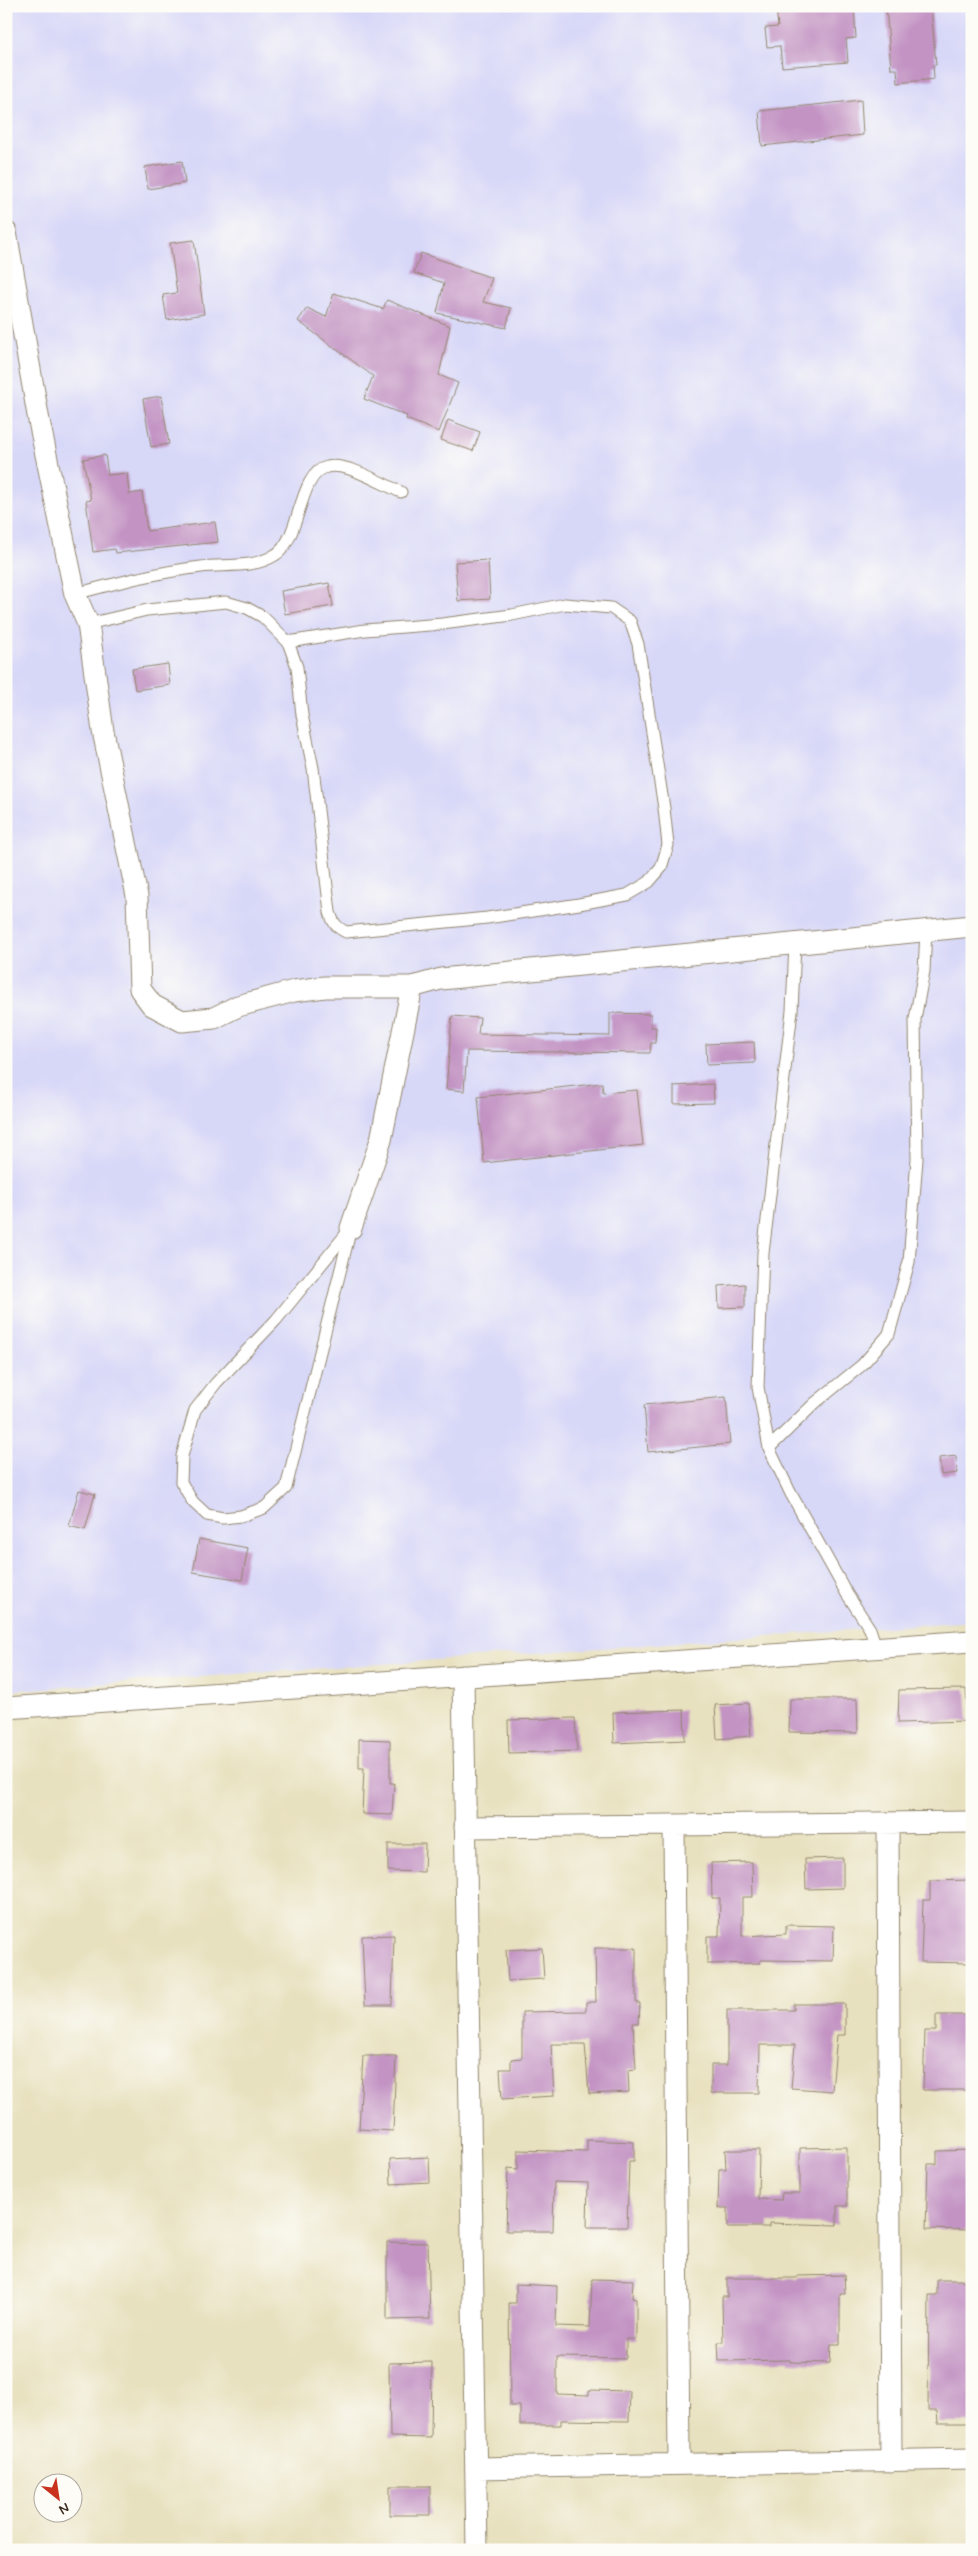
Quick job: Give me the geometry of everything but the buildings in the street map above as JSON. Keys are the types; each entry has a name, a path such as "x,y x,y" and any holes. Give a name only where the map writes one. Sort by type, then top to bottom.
{"street":[{"path":"6,232 39,422 74,594 88,624 103,731 136,896 140,989 152,1005 182,1021 214,1018 238,1006 294,991 325,988 412,987 441,979 972,926"},
{"path":"351,1228 381,1140 412,987"},
{"path":"6,1708 972,1640"},
{"path":"463,1676 477,2550"},
{"path":"465,1827 972,1822"},
{"path":"888,1823 891,2461"},
{"path":"674,1825 679,2464"},
{"path":"476,2468 972,2459"}],"lane":[{"path":"74,594 139,578 192,568 262,561 277,555 289,537 313,474 325,467 341,466 401,492"},
{"path":"88,624 147,610 226,602 246,608 263,617 288,642 297,667 302,715 313,768 330,912 332,921 337,928 346,932 487,918 628,895 648,882 661,868 668,845 664,808 638,644 630,621 611,608 565,604 512,615 442,624 366,630 288,642"},
{"path":"769,1448 815,1403 862,1365 889,1334 909,1262 917,1159 915,1019 924,972 926,930"},
{"path":"795,944 792,1011 763,1253 758,1387 769,1448 790,1492 847,1594 870,1628 876,1647"},
{"path":"351,1228 286,1488 264,1508 241,1516 223,1518 207,1515 193,1502 181,1482 182,1456 195,1410 216,1383 276,1320 351,1228"}],"shaded area":[{"path":"6,6 972,6 972,1621 6,1691"}]}
